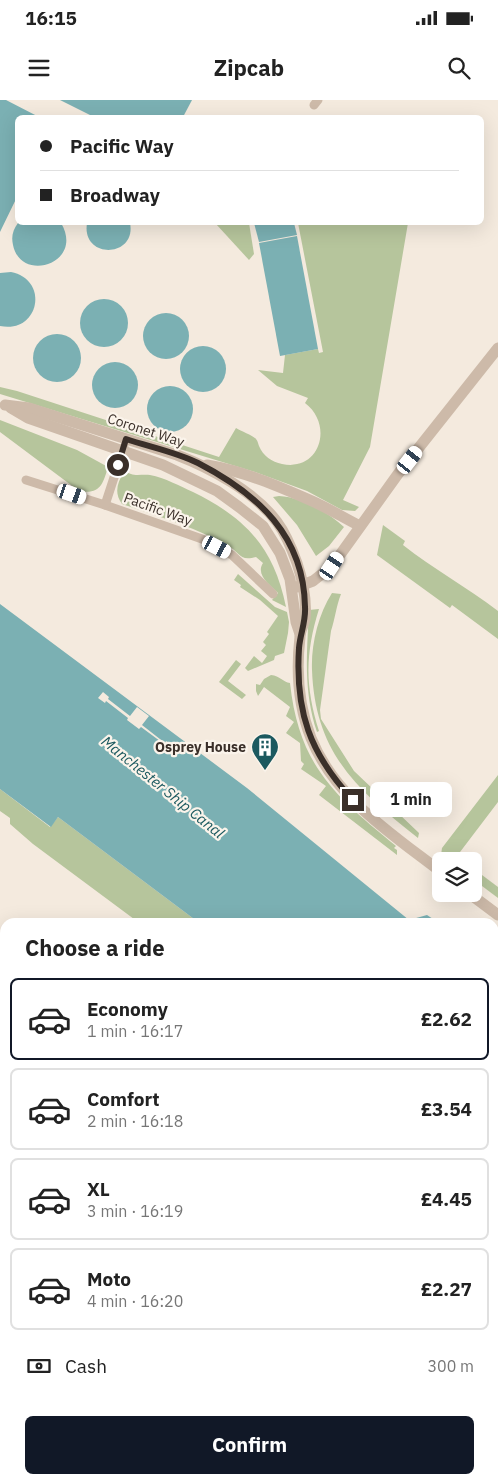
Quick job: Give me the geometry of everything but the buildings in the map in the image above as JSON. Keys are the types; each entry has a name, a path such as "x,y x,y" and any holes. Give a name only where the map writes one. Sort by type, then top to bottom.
{"street":[{"path":"292,588 314,581 332,566 360,526 498,348"},
{"name":"Coronet Way","path":"2,404 29,408 198,463 242,489 259,502 277,522 284,534 291,547 304,585 305,622 300,634"},
{"name":"Coronet Way","path":"2,404 28,418 162,465 209,486 239,506 263,526 280,553 292,588 300,634"},
{"name":"Pacific Way","path":"105,505 126,439"},
{"path":"198,463 223,468 313,501 360,526"},
{"name":"Pacific Way","path":"26,480 105,505 202,540 232,555 273,594"},
{"path":"263,526 258,511 259,502 264,494 279,488"},
{"path":"300,634 298,678 300,700 305,722 318,755 330,774 353,800 375,821 432,865"},
{"path":"481,902 498,915"}],"green space":[{"path":"217,225 249,225 254,254 249,260"},
{"path":"298,225 408,225 370,447 343,500 359,507 355,511 342,510 307,491 255,472 0,394 0,387 17,391 219,457 236,428 256,439 261,450 268,458 282,464 295,465 306,461 314,454 319,445 319,423 314,412 305,403 308,398 277,386 258,370 283,373 285,355 318,349 319,353 323,352"},
{"path":"0,420 77,450 108,467 100,487 92,491 79,491 0,432"},
{"path":"124,472 135,475 150,475 172,482 212,502 243,524 255,537 274,568 286,607 272,600 278,593 262,576 261,567 263,563 256,557 246,558 240,556 227,545 202,533 122,504 117,488"},
{"path":"279,496 296,499 314,506 344,527 329,546 316,556 297,525 273,497"},
{"path":"383,525 405,541 403,545 414,554 498,611 498,639 452,605 450,608 377,555"},
{"path":"238,574 275,607 287,612 289,622 284,653 275,656 274,660 248,671 245,668 254,656 262,663 267,656 261,651 266,645 263,642 269,634 267,632 278,616 260,600 240,587 241,585 234,580"},
{"path":"332,593 341,594 331,631 320,710 321,719 354,771 419,833 418,838 358,786 343,767 321,725 315,699 312,670 313,651 319,620"},
{"path":"319,609 311,641 308,670 311,699 319,731 317,732 308,686 307,656 309,610"},
{"path":"236,660 241,664 228,681 246,695 242,699 219,682"},
{"path":"271,675 290,683 295,712 302,736 311,758 324,777 355,811 396,846 394,848 397,850 397,855 319,795 326,786 301,769 304,764 301,761 300,743 286,733 294,722 286,716 290,707 264,687 258,696 256,691 256,684 260,685 264,679"},
{"path":"498,775 498,802 460,852 441,852 442,848"},
{"path":"0,789 50,827 58,817 193,918 133,918 33,844 10,824 10,818 0,811"},
{"path":"482,875 498,887 498,898 482,886"}],"water":[{"path":"0,100 6,100 35,115 15,115 15,201 0,232"},
{"path":"60,100 192,100 184,115 90,115"},
{"path":"17,225 62,225 66,237 65,249 58,258 49,264 38,266 27,264 18,257 13,245 12,239"},
{"path":"87,225 130,225 130,235 125,243 118,248 109,250 100,248 92,244 87,235"},
{"path":"255,225 294,225 297,235 259,242"},
{"path":"297,236 318,349 280,356 259,243"},
{"path":"11,272 23,277 31,285 35,295 35,305 31,315 24,322 13,326 0,326 0,273"},
{"path":"99,299 109,299 121,306 128,318 128,328 121,340 109,347 99,347 91,343 84,336 80,328 80,318 84,310 91,303"},
{"path":"166,313 179,317 185,323 189,336 185,349 179,355 166,359 153,355 147,349 143,336 147,323 153,317"},
{"path":"57,334 66,336 74,341 79,349 81,358 79,367 74,375 66,380 57,382 48,380 40,375 35,367 33,358 35,349 40,341 48,336"},
{"path":"198,346 208,346 222,356 226,369 222,382 216,388 208,392 198,392 184,382 180,374 180,364 190,350"},
{"path":"110,362 120,362 134,372 138,385 134,398 128,404 120,408 110,408 96,398 92,390 92,380 102,366"},
{"path":"170,386 183,390 189,396 193,409 189,422 183,428 170,432 157,428 151,422 147,409 151,396 157,390"},
{"name":"Manchester Ship Canal","path":"0,604 247,788 407,918 193,918 58,817 51,827 0,789"},
{"path":"427,915 432,918 416,918"}],"pier":[{"path":"103,692 109,697 108,699 130,716 137,707 149,716 142,725 165,743 166,741 172,745 168,750 163,746 164,744 141,727 139,729 106,701 105,703 98,698"}],"place":[{"name":"Osprey House","path":"265,771"}],"route":[{"path":"118,465 126,439 177,455 198,463 242,489 259,502 277,522 291,547 304,585 306,608 305,622 300,634 298,678 305,722 318,755 330,774 353,800"}]}
